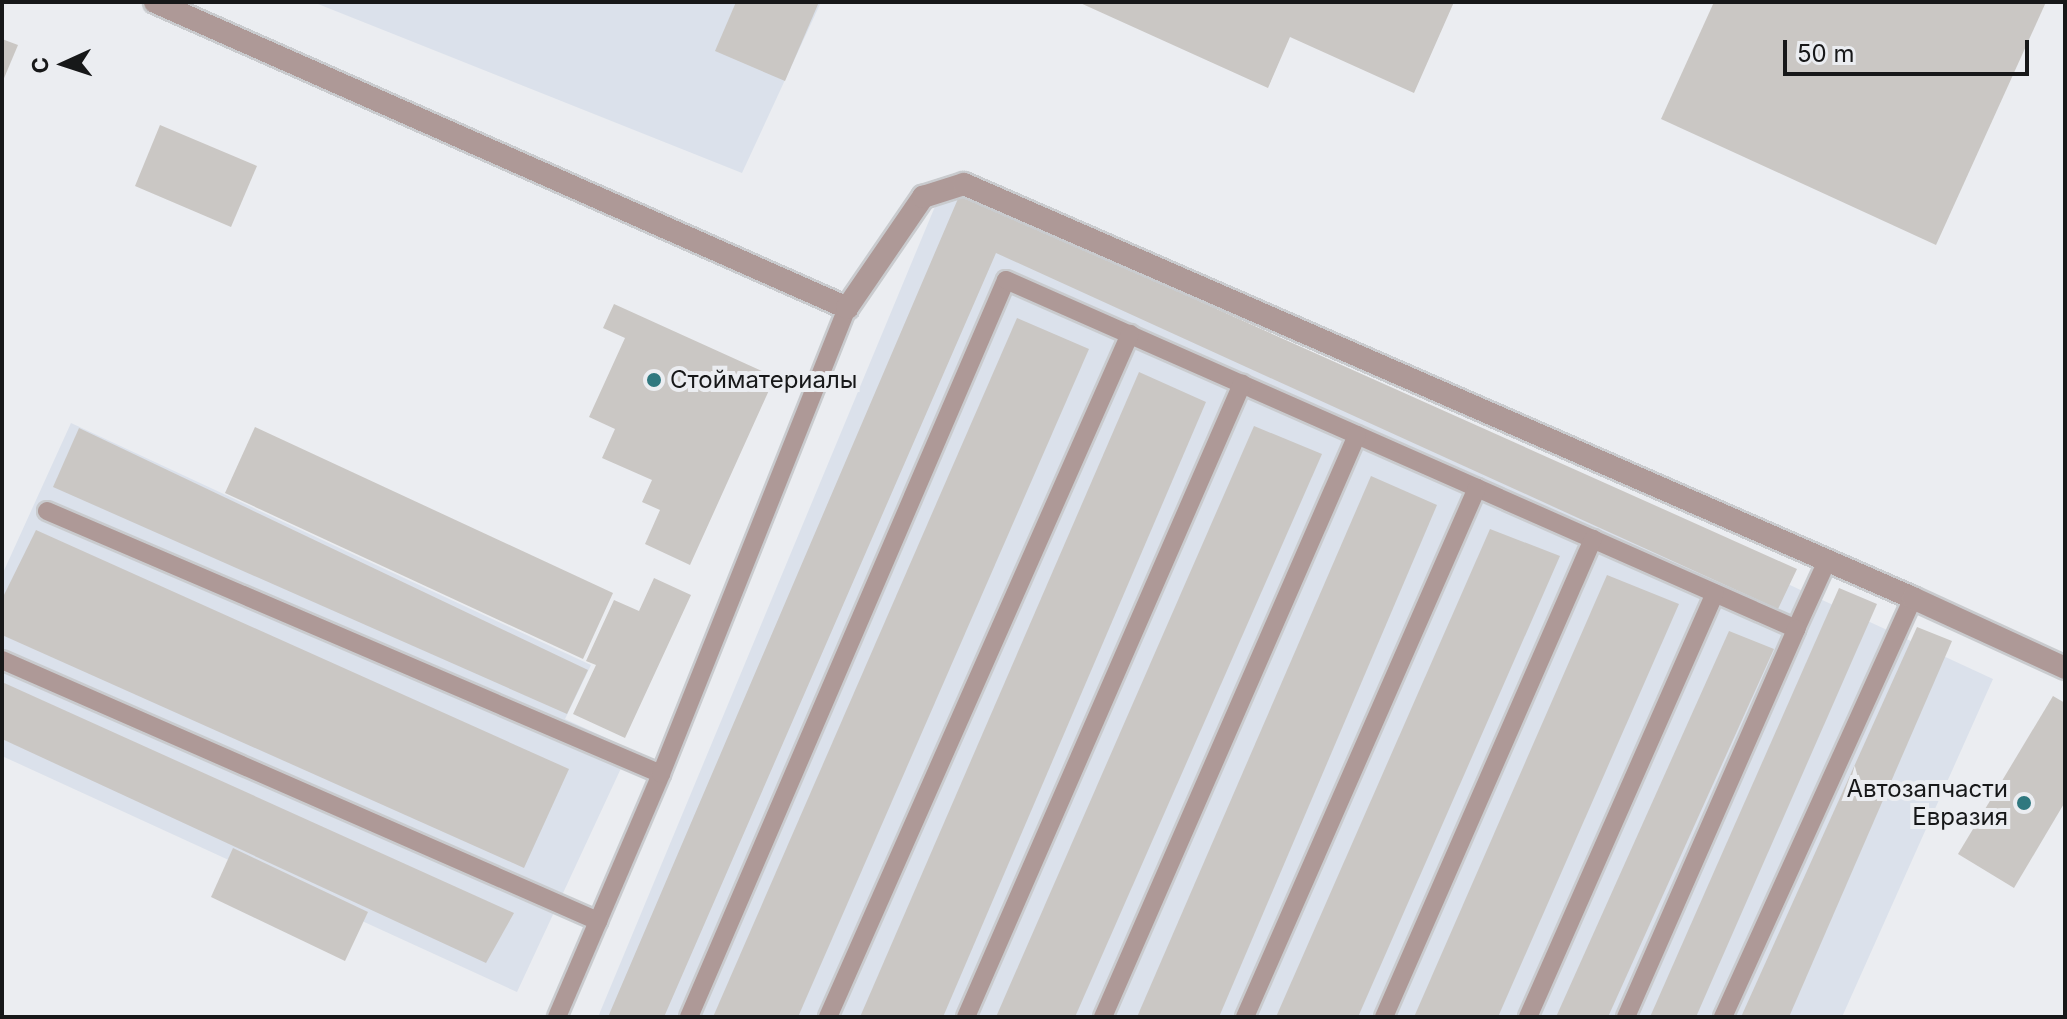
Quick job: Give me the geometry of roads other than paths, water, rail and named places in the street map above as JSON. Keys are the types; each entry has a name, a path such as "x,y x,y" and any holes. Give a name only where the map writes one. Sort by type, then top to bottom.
{"street":[{"path":"155,2 847,308 923,197 964,184 1913,598 2065,668"}],"lane":[{"path":"689,1017 1006,280 1796,629"},
{"path":"557,1017 661,774 847,308"},
{"path":"828,1017 1130,334"},
{"path":"966,1017 1242,384"},
{"path":"1103,1017 1357,435"},
{"path":"1245,1017 1477,488"},
{"path":"47,511 661,774"},
{"path":"1384,1017 1593,539"},
{"path":"1626,1017 1827,561"},
{"path":"1528,1017 1715,593"},
{"path":"1723,1017 1913,598"},
{"path":"2,660 598,921"}],"place":[{"name":"Стойматериалы","path":"654,380"},
{"name":"Автозапчасти Евразия","path":"2024,803"}]}
